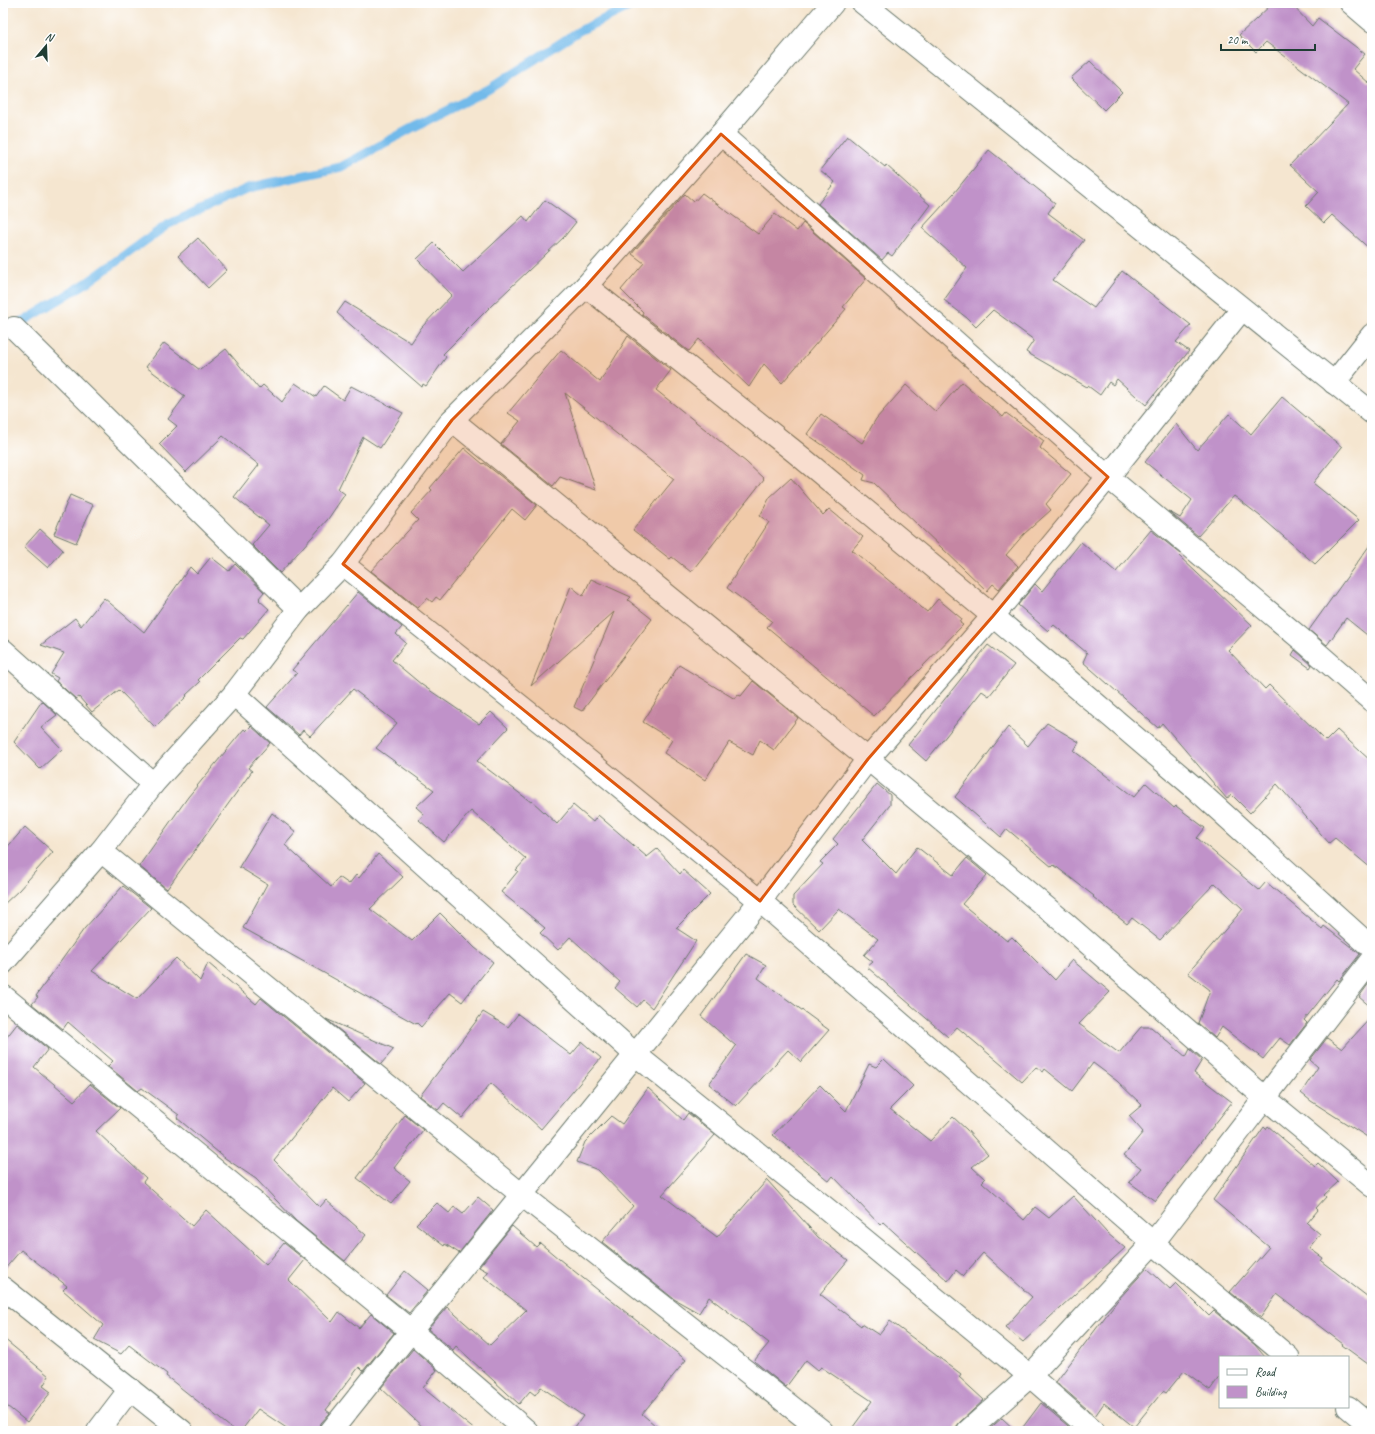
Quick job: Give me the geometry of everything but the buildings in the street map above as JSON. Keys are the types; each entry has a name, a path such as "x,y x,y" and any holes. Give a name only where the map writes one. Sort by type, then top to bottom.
{"street":[{"path":"3,963 101,850 153,784 234,694 299,609 343,564 452,420 586,286 721,134 833,3"},
{"path":"863,3 1372,414"},
{"path":"1351,3 1372,21"},
{"path":"721,134 1108,477 1307,644 1372,702"},
{"path":"586,286 795,452 993,616 1191,785 1372,948"},
{"path":"331,1431 760,901 868,759 993,616 1108,477 1242,309"},
{"path":"14,328 299,609"},
{"path":"1334,383 1372,334"},
{"path":"452,420 868,759 1066,924 1265,1098 1372,1186"},
{"path":"343,564 563,740 760,901 1153,1243 1287,1356"},
{"path":"3,650 153,784"},
{"path":"234,694 636,1055 827,1209 1030,1376 1093,1431"},
{"path":"101,850 522,1195 822,1431"},
{"path":"968,1431 1030,1376 1153,1243 1372,959"},
{"path":"3,996 411,1331 527,1431"},
{"path":"3,1288 182,1431"},
{"path":"98,1431 130,1389"},
{"path":"1349,1408 1372,1427"}],"highlighted area":[{"path":"721,134 1108,477 993,616 868,759 760,901 343,564 452,420 586,286"}],"waterway":[{"path":"3,334 88,282 167,225 248,188 341,167 410,129 489,89 579,31 637,3"}]}
